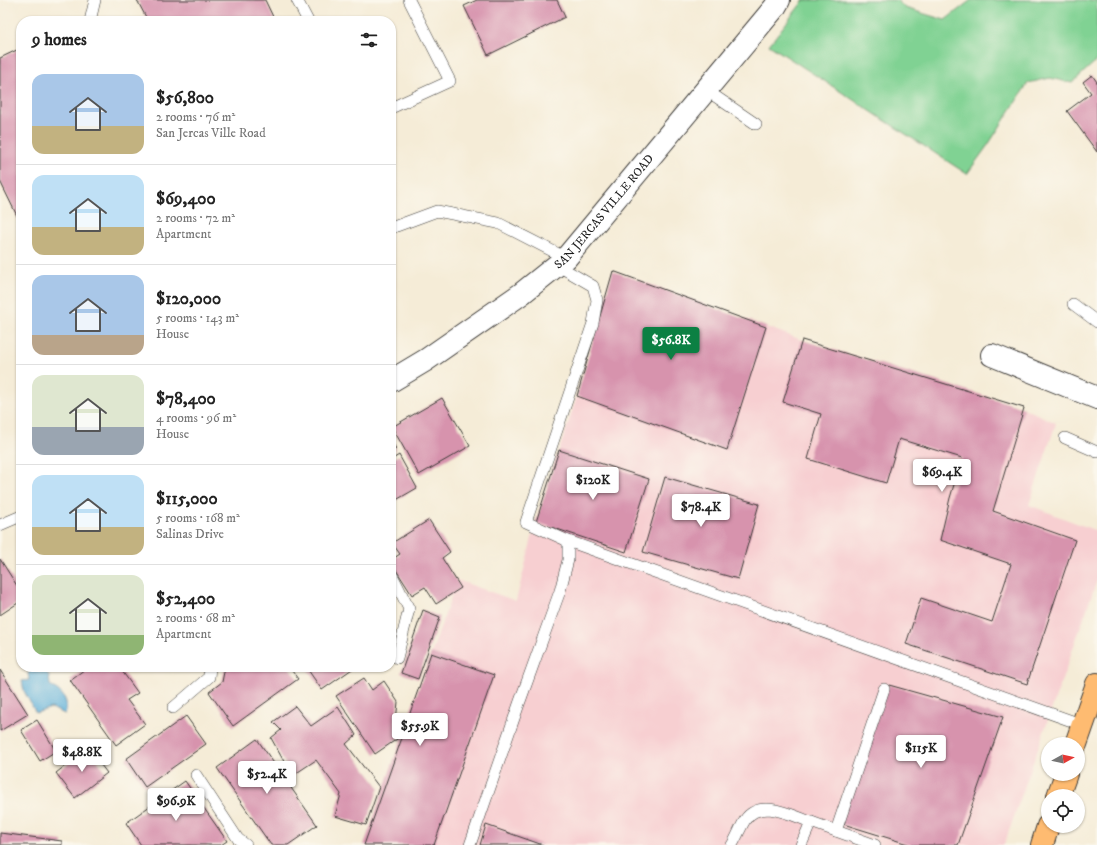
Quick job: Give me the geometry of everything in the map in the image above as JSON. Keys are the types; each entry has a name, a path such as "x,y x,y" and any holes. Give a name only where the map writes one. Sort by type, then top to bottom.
{"main road":[{"path":"1079,734 1097,684"},
{"path":"1042,845 1046,833"}],"street":[{"name":"SAN JERCAS VILLE ROAD","path":"396,378 426,360 521,294 562,262 775,7 779,0"},
{"path":"992,355 1097,398"}],"lane":[{"path":"91,16 95,0"},
{"path":"298,0 306,16"},
{"path":"396,106 450,81 409,0"},
{"path":"706,90 756,124"},
{"path":"396,226 437,211 498,223 562,262 593,286 597,300 593,323 526,522 568,542 1079,734"},
{"path":"1073,304 1097,322"},
{"path":"1065,438 1097,452"},
{"path":"0,525 16,518"},
{"path":"470,845 560,591 568,560 568,542"},
{"path":"396,583 409,609 397,658"},
{"path":"173,708 209,677 210,672"},
{"path":"836,831 884,689"},
{"path":"196,775 238,839 246,845"},
{"path":"732,845 746,819 754,812 763,808 811,822 875,845"},
{"path":"801,845 811,822"}],"shaded area":[{"path":"613,271 802,340 1024,408 1056,423 1029,505 1097,531 1097,580 1004,845 364,845 457,580 516,601 536,522 577,396"}],"green space":[{"path":"804,0 897,0 905,8 945,20 971,0 1097,0 1097,60 1072,83 1050,78 1028,83 988,145 967,174 769,45"}],"water":[{"path":"47,672 49,676 50,685 64,696 66,704 65,714 51,708 36,713 24,691 22,681 29,680 28,673"}],"building":[{"path":"137,0 265,0 273,16 145,16"},
{"path":"477,0 557,0 565,17 488,55 464,6"},
{"path":"16,50 16,214 0,181 0,58"},
{"path":"1092,75 1097,82 1097,152 1067,111 1091,93 1083,82"},
{"path":"613,271 766,327 727,450 577,396"},
{"path":"802,340 1024,408 993,511 1075,540 1027,684 906,644 921,598 992,622 1011,564 940,540 950,498 962,458 899,439 886,483 808,459 821,414 783,402"},
{"path":"442,398 470,446 419,475 396,434 396,425"},
{"path":"559,450 649,479 626,552 536,522"},
{"path":"399,455 417,488 396,500 396,457"},
{"path":"665,477 759,504 738,579 643,552"},
{"path":"429,520 450,552 442,558 461,588 436,604 425,587 412,595 396,570 396,557 400,554 396,548 396,541"},
{"path":"0,559 16,584 16,604 0,615"},
{"path":"423,610 440,617 418,679 401,673"},
{"path":"431,653 494,675 434,845 364,845 403,735 375,754 336,696 364,678 372,690 384,681 398,702 396,721 403,733"},
{"path":"0,670 28,714 0,731"},
{"path":"81,672 123,672 138,693 127,700 145,724 116,745 70,680"},
{"path":"224,672 293,672 298,679 233,726 209,692 222,682"},
{"path":"309,672 348,672 322,690"},
{"path":"889,685 1003,717 958,845 911,845 840,823"},
{"path":"295,706 311,726 338,707 356,735 346,744 379,787 366,825 335,816 341,794 316,760 292,776 271,738 281,730 273,722"},
{"path":"186,716 206,744 145,787 126,759"},
{"path":"37,720 56,751 40,761 21,730"},
{"path":"257,739 317,825 288,845 271,845 217,768"},
{"path":"88,748 107,773 75,798 56,773"},
{"path":"185,781 227,841 221,845 141,845 126,823"},
{"path":"486,825 543,845 480,845"},
{"path":"0,833 62,841 62,845 0,845"}]}
